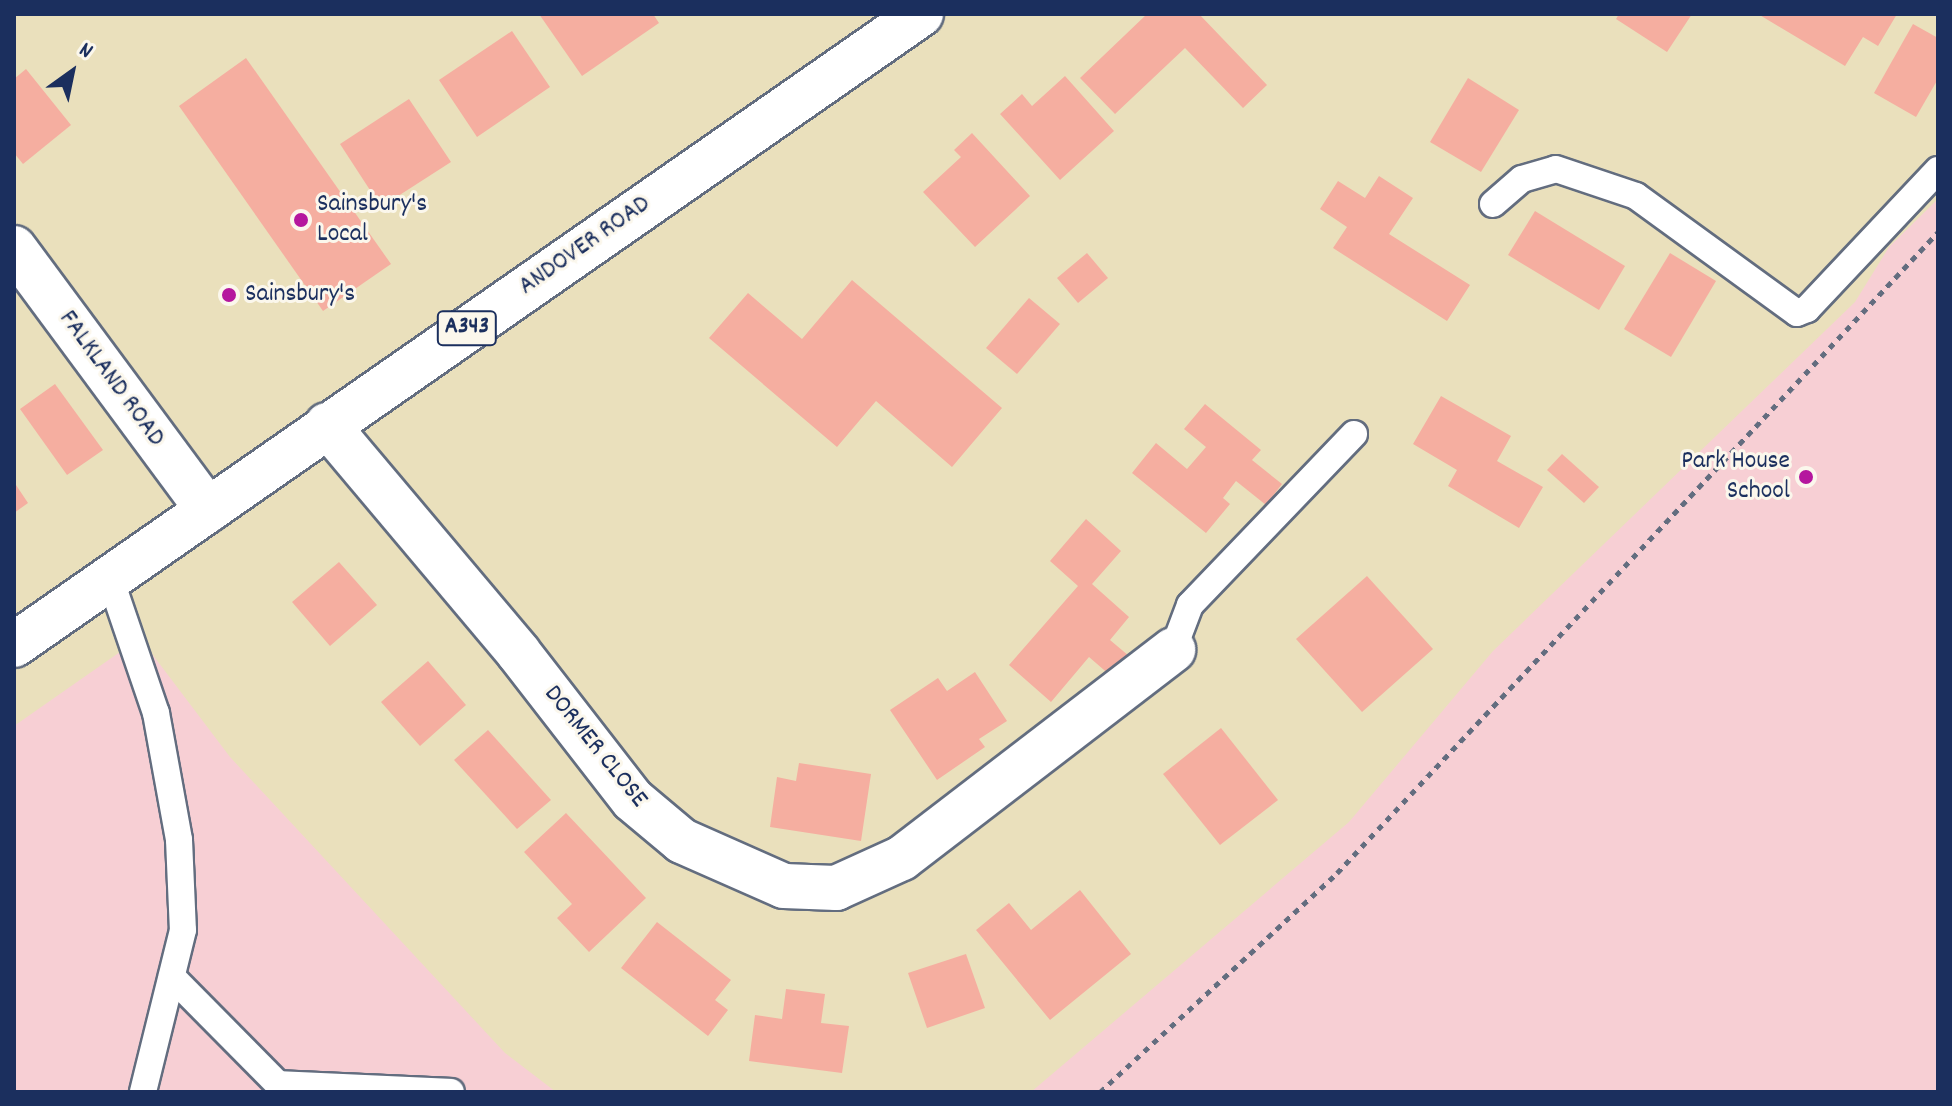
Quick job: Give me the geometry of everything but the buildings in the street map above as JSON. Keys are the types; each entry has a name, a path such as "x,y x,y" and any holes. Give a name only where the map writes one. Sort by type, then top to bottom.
{"street":[{"name":"ANDOVER ROAD","path":"14,645 921,14"},
{"name":"FALKLAND ROAD","path":"14,248 208,510"},
{"name":"DORMER CLOSE","path":"327,425 518,652 633,800 682,841 784,886 836,888 902,858 1173,650"}],"lane":[{"path":"1493,204 1522,179 1556,169 1636,196 1797,313 1807,309 1938,170"},
{"path":"1173,650 1190,605 1354,434"},
{"path":"110,578 156,713 179,840 183,930 143,1092"},
{"path":"172,977 278,1084 451,1092"}],"path":[{"path":"1100,1092 1337,873 1938,232"}],"shaded area":[{"name":"Park House School","path":"1938,199 1938,1092 1031,1092 1349,822 1493,651 1855,302 1889,247"},
{"path":"140,638 230,757 505,1053 556,1092 14,1092 14,726"}],"place":[{"name":"Sainsbury's Local","path":"301,220"},
{"name":"Sainsbury's","path":"229,295"},
{"name":"Park House School","path":"1806,477"}]}
